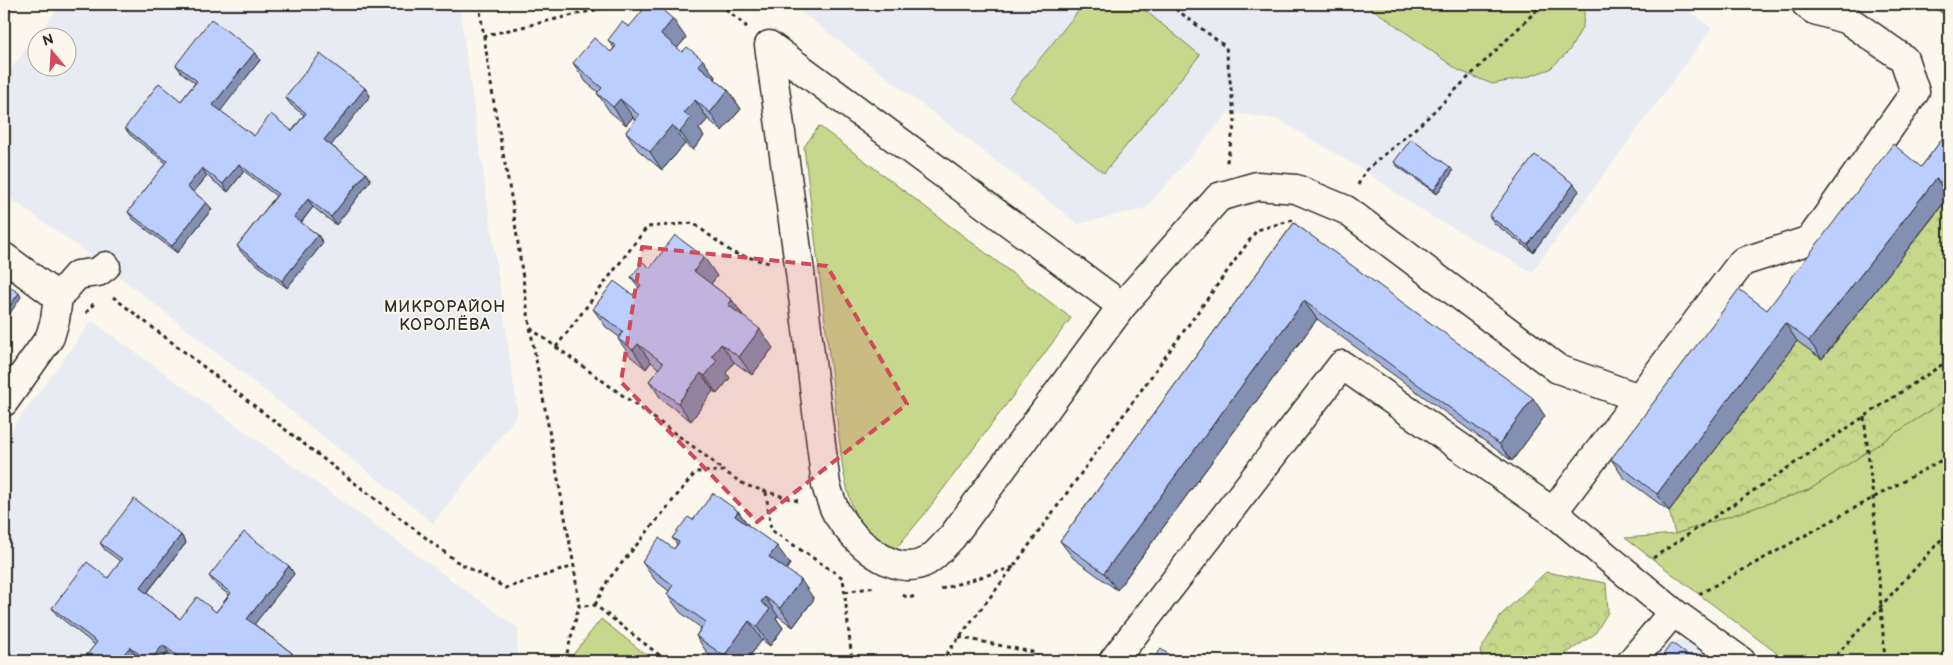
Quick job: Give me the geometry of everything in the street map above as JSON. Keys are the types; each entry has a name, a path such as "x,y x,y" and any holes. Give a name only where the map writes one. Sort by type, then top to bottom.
{"lane":[{"path":"1553,512 1742,262 1810,240 1915,92 1904,59 1848,20 1814,10 1806,4"},
{"path":"769,45 800,272 826,485 836,513 850,531 887,564 910,567 927,561 952,537 1122,306 1219,198 1257,186 1296,189 1346,210 1558,369 1639,398"},
{"path":"769,45 1122,306"},
{"path":"4,257 58,297"},
{"path":"4,402 50,337 56,320 58,297 78,276 98,272 106,266"},
{"path":"1113,661 1342,365 1683,605 1741,661"},
{"path":"1632,661 1683,605"}],"path":[{"path":"479,4 512,202 530,327 574,566 579,606 565,661"},
{"path":"483,36 621,4"},
{"path":"720,4 769,45"},
{"path":"1169,4 1226,47 1235,122 1219,198"},
{"path":"1346,210 1365,172 1424,121 1543,4"},
{"path":"941,661 1020,558 1257,230 1290,220 1299,221"},
{"path":"556,347 647,227 693,223 732,253 800,272"},
{"path":"112,296 456,561 506,588 574,566"},
{"path":"80,321 98,298"},
{"path":"530,327 745,485 836,513"},
{"path":"1647,562 1949,360"},
{"path":"1864,417 1873,497 1885,661"},
{"path":"1683,605 1949,456"},
{"path":"595,605 608,580 696,472 724,471"},
{"path":"766,492 771,530 843,578 852,661"},
{"path":"1831,661 1949,531"},
{"path":"579,606 595,605 667,661"},
{"path":"959,637 1032,652 1043,661"}],"highlighted area":[{"path":"642,247 827,266 907,404 757,522 621,382"}],"shaded area":[{"path":"61,4 459,4 518,414 433,523 106,266 4,194 4,78 28,47 28,78 78,78 78,28 43,28"},
{"path":"791,4 1680,4 1712,28 1532,272 1421,210 1365,171 1279,120 1229,112 1146,208 1078,224"},
{"path":"92,321 518,628 517,661 4,661 4,439"},
{"path":"1689,639 1725,661 1647,661 1657,649 1673,641"}],"green space":[{"path":"1084,4 1137,4 1200,55 1104,173 1009,97"},
{"path":"1366,4 1585,4 1583,26 1569,51 1550,69 1524,78 1492,84 1458,70"},
{"path":"819,126 1071,318 923,516 893,552 870,533 857,517 853,509 843,470 804,147"},
{"path":"1949,197 1949,398 1809,490 1675,534 1669,511 1797,341 1822,359"},
{"path":"1949,398 1949,661 1787,661 1625,538 1675,534 1809,490"},
{"path":"1546,572 1606,583 1608,612 1595,634 1555,661 1483,661 1480,651 1502,614"},
{"path":"601,619 654,661 568,661"}],"building":[{"path":"648,4 655,4 673,19 661,34 682,52 687,47 703,60 698,65 728,90 710,113 695,100 684,112 691,118 680,132 672,125 650,152 626,132 639,115 620,99 613,107 597,93 602,88 573,63 594,38 611,52 616,46 608,40 622,22 629,27"},
{"path":"1941,4 1949,4 1949,10"},
{"path":"211,19 255,52 213,105 254,136 271,114 292,131 306,113 285,97 320,54 365,88 324,140 366,173 331,217 308,199 294,217 318,235 282,281 237,246 278,194 239,164 223,184 202,168 187,187 206,202 172,246 128,212 167,161 125,128 159,83 181,101 197,81 176,65"},
{"path":"1949,130 1949,188 1936,179 1809,341 1785,323 1657,494 1611,459 1739,289 1767,310 1893,144 1921,167"},
{"path":"1411,139 1450,167 1434,190 1394,162"},
{"path":"1535,155 1574,184 1528,245 1489,216"},
{"path":"1294,223 1533,398 1499,444 1304,301 1104,573 1060,541"},
{"path":"675,235 704,257 694,271 732,300 728,305 760,329 739,357 721,344 712,356 717,360 705,376 701,373 678,403 649,381 663,363 638,344 633,350 618,339 623,332 593,309 614,281 633,295 641,285 631,277 643,262 650,268"},
{"path":"4,283 19,293 4,314"},
{"path":"713,493 738,511 735,516 777,546 769,557 801,580 780,608 765,597 761,602 770,609 757,627 749,621 724,656 696,636 706,622 667,594 673,585 642,562 659,538 674,549 679,542 672,538 688,517 693,520"},
{"path":"134,499 181,535 140,588 180,619 197,597 216,612 231,593 209,576 244,532 289,566 247,619 292,653 286,661 184,661 163,645 150,661 130,647 118,661 82,661 97,642 52,608 87,562 108,578 122,559 100,543"},
{"path":"1672,643 1696,661 1658,661"},
{"path":"1161,649 1178,661 1152,661"}],"district":[{"name":"МИКРОРАЙОН КОРОЛЁВА","path":"445,316"}]}
